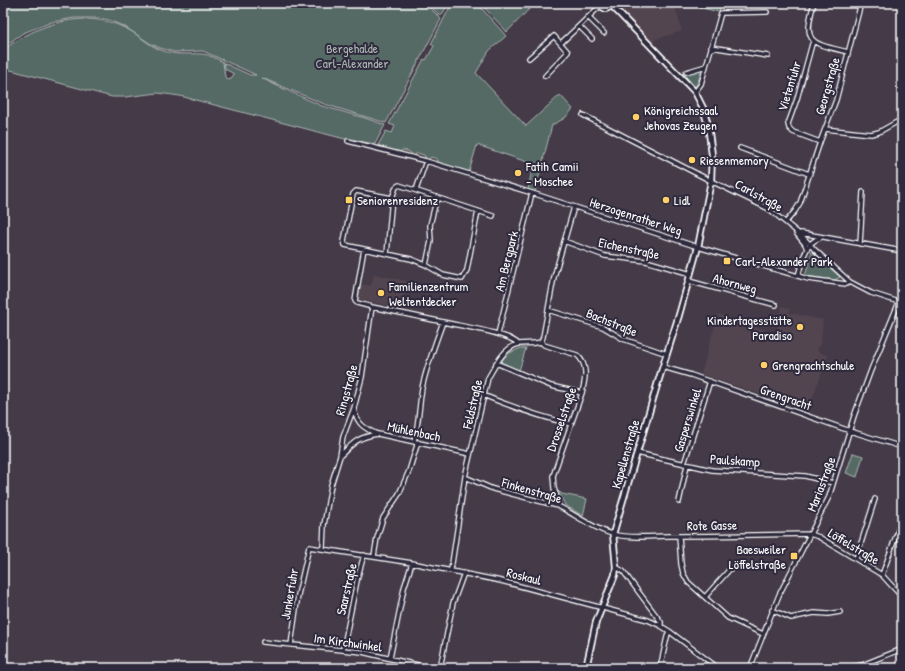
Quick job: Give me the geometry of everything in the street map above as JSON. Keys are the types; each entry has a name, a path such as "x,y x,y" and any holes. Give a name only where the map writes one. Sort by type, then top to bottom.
{"street":[{"path":"814,3 808,31 814,42 819,45 848,52"},
{"name":"Georgstraße","path":"786,222 800,202 836,100 861,3"},
{"path":"561,43 599,4 606,8 613,5"},
{"name":"Kapellenstraße","path":"586,668 596,622 612,582 616,567 613,534 689,281 698,247 711,181 712,155 708,125 703,108 695,92 613,5"},
{"path":"695,92 701,84 721,13 767,12"},
{"path":"588,16 604,33"},
{"path":"579,26 592,39"},
{"path":"528,58 554,36 561,43 568,52 545,76"},
{"name":"Vietenfuhr","path":"814,42 812,44 788,124 789,128 793,132 820,142"},
{"path":"711,47 768,56"},
{"path":"686,72 706,66"},
{"name":"Carlstraße","path":"583,115 711,181 764,206 786,222 794,230 805,244 807,250"},
{"path":"825,129 871,134 880,132 902,119"},
{"name":"Herzogenrather Weg","path":"348,141 426,161 532,193 698,247 808,279 846,284 850,282"},
{"path":"740,148 809,174"},
{"path":"416,190 426,161"},
{"path":"387,254 392,198 396,187 399,185 493,216"},
{"path":"392,198 356,191 353,194 344,241 345,245 412,259 443,275 462,279 467,270 478,211"},
{"path":"860,244 863,192"},
{"name":"Am Bergpark","path":"498,334 532,193"},
{"path":"426,265 431,241 430,225 437,197"},
{"path":"364,249 355,301 357,303 498,334 515,341 518,344 541,342 554,278 574,207"},
{"path":"794,230 803,234 902,251"},
{"name":"Carlstraße","path":"794,230 850,282 871,293 901,302"},
{"path":"798,276 807,250 812,242 816,239 825,238"},
{"name":"Eichenstraße","path":"564,241 605,256 646,260 690,274"},
{"name":"Ahornweg","path":"689,281 776,305"},
{"name":"Mariastraße","path":"750,668 772,610 785,581 829,498 871,370 901,302"},
{"name":"Ringstraße","path":"323,548 325,519 331,485 340,456 343,437 354,408 362,377 372,307"},
{"name":"Bachstraße","path":"548,310 603,327 623,339 667,354"},
{"path":"374,556 377,538 383,518 399,494 409,471 416,441 422,390 427,366 443,322"},
{"name":"Drosselstraße","path":"541,342 544,345 577,354 585,366 582,393 553,476 558,506"},
{"name":"Feldstraße","path":"451,570 465,477 488,378 496,363 508,349 518,344"},
{"path":"496,363 551,386 582,393"},
{"name":"Grengracht","path":"662,367 710,381 850,431 902,447"},
{"name":"Gasperswinkel","path":"680,502 686,464 710,381"},
{"path":"483,395 544,418 571,424"},
{"name":"Mühlenbach","path":"354,408 356,420 361,425 378,434 416,441 470,454"},
{"name":"Mühlenbach","path":"340,456 358,439 365,436 378,434"},
{"name":"Paulskamp","path":"637,453 712,470 805,476 833,483"},
{"name":"Finkenstraße","path":"465,477 493,489 558,506 592,526 613,534"},
{"path":"856,559 875,499"},
{"path":"882,575 902,519"},
{"name":"Rote Gasse","path":"613,534 624,536 810,534"},
{"name":"Löffelstraße","path":"810,534 819,537 882,575 902,597"},
{"path":"679,536 683,573 688,582 728,618 763,634"},
{"name":"Roskaul","path":"309,546 451,570 520,586 648,620 670,631 718,668"},
{"name":"Junkerfuhr","path":"291,645 298,596 309,546"},
{"name":"Saarstraße","path":"343,650 358,576 364,555"},
{"path":"390,658 404,588 412,563"},
{"path":"705,597 730,569 737,566"},
{"path":"616,567 624,571 661,622 661,626"},
{"path":"440,668 453,603 464,573"},
{"path":"772,610 791,618 814,613 828,614 840,612"},
{"path":"660,668 667,637 670,631"},
{"name":"Im Kirchwinkel","path":"263,642 362,652 430,668"},
{"path":"846,668 862,667 902,649"}],"shaded area":[{"path":"620,3 674,3 682,31 656,39 652,43 623,11 620,7"},
{"name":"Familienzentrum Weltentdecker","path":"374,274 407,281 401,308 356,299 359,284 371,286"},
{"name":"Grengrachtschule","path":"782,306 790,309 790,313 823,320 821,342 817,351 828,356 808,410 701,374 718,314 776,334"}],"green space":[{"name":"Bergehalde Carl-Alexander","path":"3,3 425,3 441,19 386,123 324,104 262,78 322,106 385,125 375,144 345,139 180,96 158,93 112,97 3,68 3,50 16,41 46,26 78,19 94,19 110,22 125,28 156,48 166,52 176,54 203,54 213,57 223,62 225,77 230,80 234,74 225,69 224,63 250,75 256,75 203,51 174,52 160,48 151,44 125,27 109,20 99,18 74,18 52,22 23,33 3,47"},
{"path":"426,3 449,3 441,16"},
{"path":"452,3 477,3 506,36 489,51 476,73 526,126 560,95 573,109 565,118 552,125 535,192 528,190 533,164 477,145 469,172 439,163 437,159 431,157 428,160 424,155 417,153 412,156 410,152 403,150 398,153 384,149 384,147 378,145 386,131 392,133 395,126 389,124 424,59 426,60 434,46 431,44"},
{"path":"480,3 535,3 507,32"},
{"path":"711,3 721,3 719,12 698,7"},
{"path":"704,67 695,88 683,73"},
{"path":"812,251 840,277 834,280 805,276"},
{"path":"521,348 526,348 519,371 500,363 507,354"},
{"path":"853,453 863,456 857,477 846,473"},
{"path":"558,491 562,494 587,499 583,516 565,505"}],"place":[{"name":"Königreichssaal Jehovas Zeugen","path":"636,117"},
{"name":"Riesenmemory","path":"692,160"},
{"name":"Fatih Camii - Moschee","path":"518,173"},
{"name":"Seniorenresidenz","path":"349,200"},
{"name":"Lidl","path":"666,200"},
{"name":"Carl-Alexander Park","path":"727,261"},
{"name":"Familienzentrum Weltentdecker","path":"381,293"},
{"name":"Kindertagesstätte Paradiso","path":"800,327"},
{"name":"Grengrachtschule","path":"764,365"},
{"name":"Baesweiler Löffelstraße","path":"794,556"}]}
